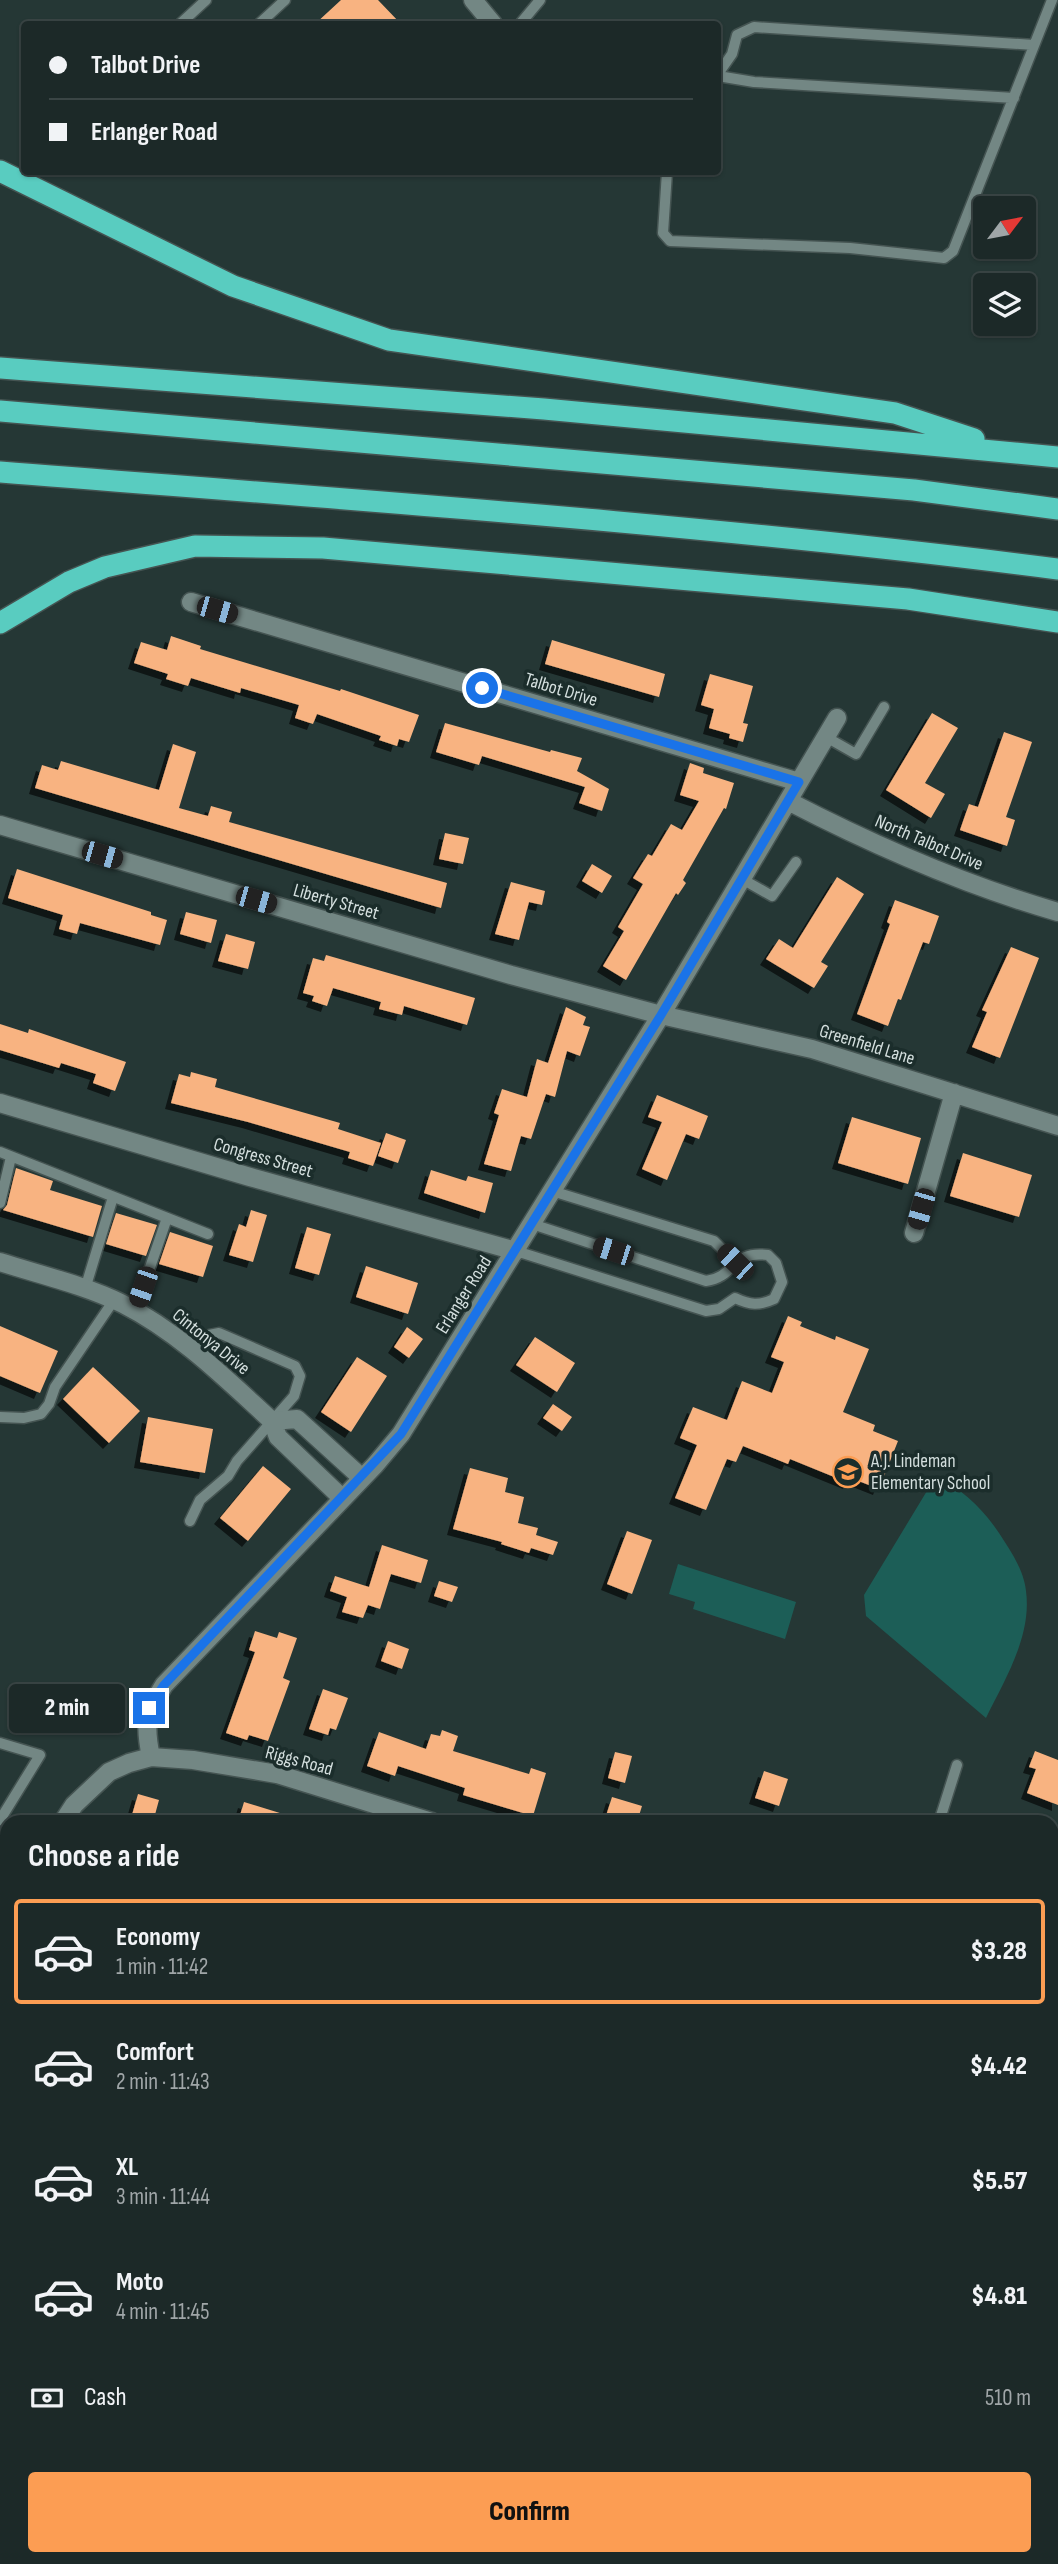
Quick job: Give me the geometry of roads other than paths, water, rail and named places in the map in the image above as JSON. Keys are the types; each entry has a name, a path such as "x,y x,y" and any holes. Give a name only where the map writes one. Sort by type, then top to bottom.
{"highway":[{"path":"0,171 233,286 389,340 895,413 1009,451"},
{"path":"0,368 544,409 1058,457"},
{"path":"0,411 914,490 1058,509"},
{"path":"0,472 449,508 914,551 1058,569"},
{"path":"0,623 69,582 105,567 195,546 323,548 908,599 1058,622"}],"street":[{"path":"473,0 490,21"},
{"name":"Talbot Drive","path":"191,602 799,782"},
{"name":"Erlanger Road","path":"151,1758 146,1722 149,1708 164,1685 401,1434 661,1015 837,718"},
{"name":"North Talbot Drive","path":"788,801 910,859 1009,897 1058,912"},
{"name":"Liberty Street","path":"0,825 511,975 661,1015"},
{"name":"Greenfield Lane","path":"661,1015 812,1049 1058,1126"},
{"path":"914,1233 954,1093"},
{"name":"Congress Street","path":"0,1103 250,1177 516,1251"},
{"name":"Cintonya Drive","path":"0,1262 114,1300 174,1335 272,1421 278,1437 342,1498"},
{"path":"272,1421 297,1419 362,1478"},
{"path":"68,1815 74,1805 109,1772 129,1763 151,1758"},
{"name":"Riggs Road","path":"151,1758 193,1760 277,1774 409,1815"}],"lane":[{"path":"183,21 206,0"},
{"path":"262,21 285,0"},
{"path":"522,21 540,0"},
{"path":"667,175 663,233 670,241 850,247 944,258 953,251 1052,0"},
{"path":"721,70 732,54 737,34 754,27 1034,45"},
{"path":"721,76 754,82 1014,98"},
{"path":"826,737 856,754 884,707"},
{"path":"742,878 772,895 796,862"},
{"path":"0,1152 208,1234"},
{"path":"0,1203 11,1157"},
{"path":"552,1191 714,1241 735,1262"},
{"path":"85,1289 113,1197"},
{"path":"135,1311 167,1218"},
{"path":"516,1251 706,1311 719,1309 736,1298 749,1305 762,1305 774,1299 782,1282 776,1263 768,1255 746,1256 735,1262 724,1275 716,1280 706,1281 532,1224"},
{"path":"0,1417 24,1418 41,1415 49,1404 55,1387 114,1300"},
{"path":"190,1521 200,1500 228,1476 237,1461 293,1396 300,1376 295,1366 219,1333 209,1335 197,1353"},
{"path":"0,1743 40,1755 2,1815"},
{"path":"941,1815 957,1765"}],"place":[{"name":"A.J. Lindeman Elementary School","path":"848,1472"}]}
